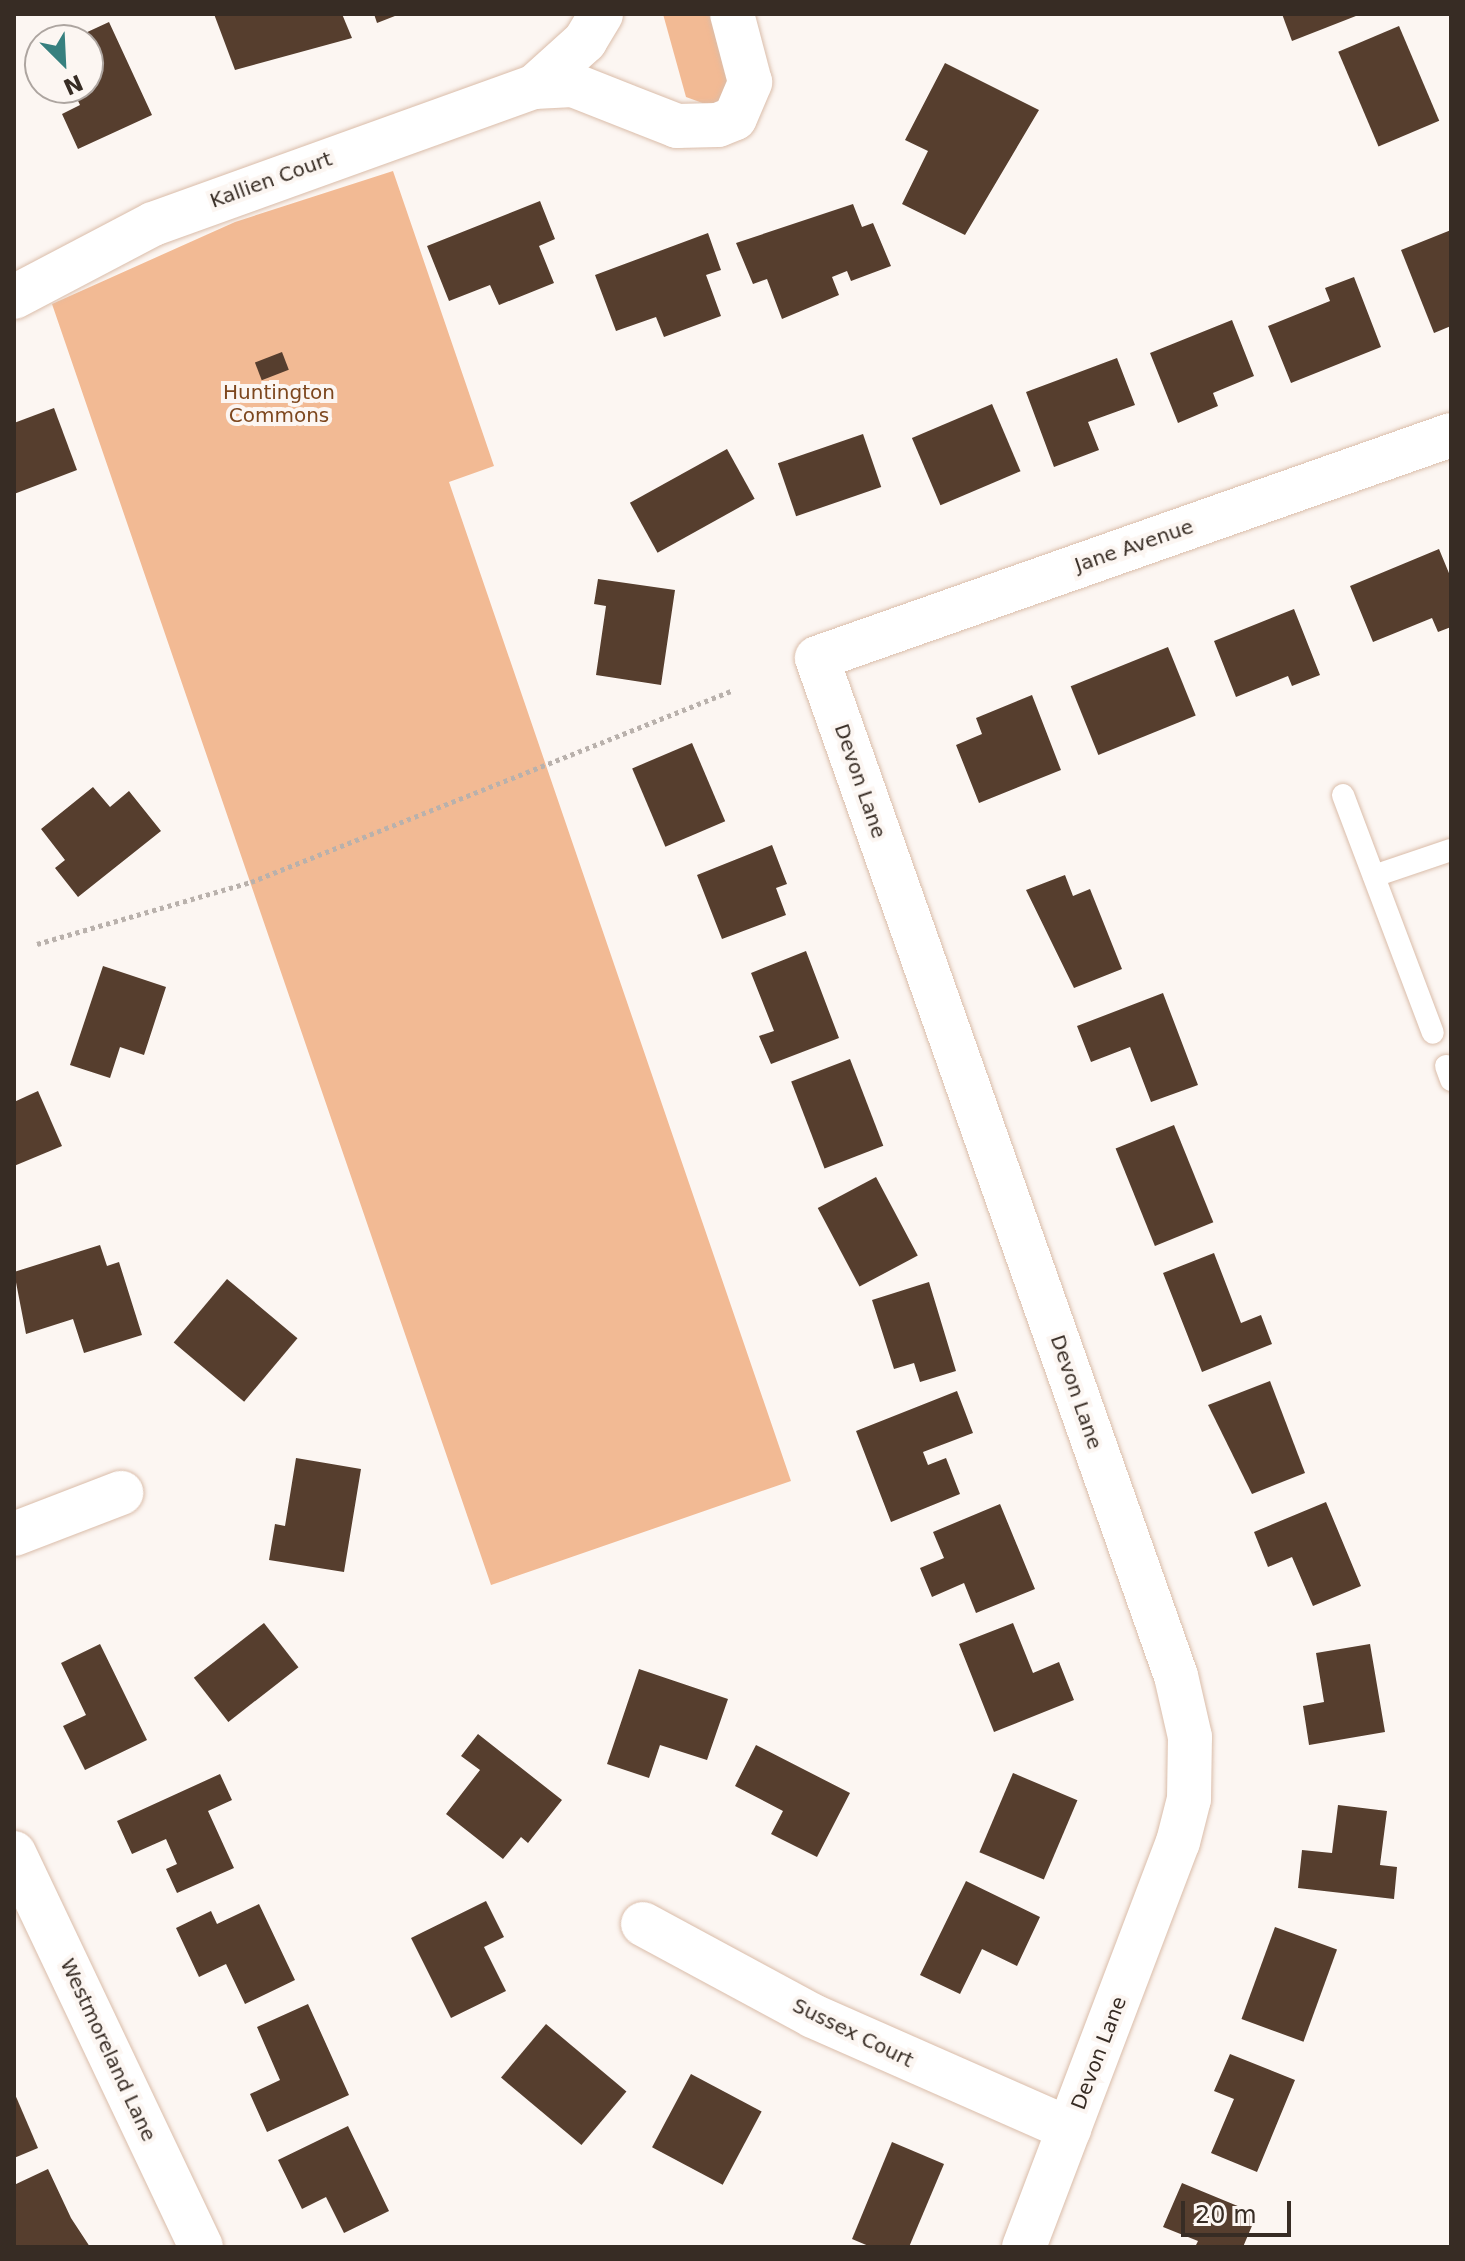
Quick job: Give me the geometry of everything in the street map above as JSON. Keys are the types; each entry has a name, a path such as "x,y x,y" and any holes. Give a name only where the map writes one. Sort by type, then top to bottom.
{"street":[{"name":"Kallien Court","path":"534,87 585,41 601,14"},
{"name":"Kallien Court","path":"15,294 153,224 534,87 573,85 677,126 718,125 735,118 750,82 732,14"},
{"name":"Jane Avenue","path":"817,658 1451,435"},
{"name":"Devon Lane","path":"817,658 1176,1676 1190,1737 1189,1799 1178,1842 1024,2247"},
{"path":"14,1534 121,1493"},
{"name":"Westmoreland Lane","path":"14,1853 201,2247"},
{"name":"Sussex Court","path":"643,1924 813,2016 1069,2129"}],"lane":[{"path":"1343,795 1433,1033"},
{"path":"1374,876 1451,850"}],"path":[{"path":"37,944 251,882 731,691"}],"green space":[{"path":"663,14 718,14 732,82 719,101 708,105 686,97"},
{"name":"Huntington Commons","path":"393,171 494,466 449,482 791,1481 491,1585 52,304 235,222"}],"building":[{"path":"214,14 342,14 352,38 235,70"},
{"path":"374,14 400,14 377,23"},
{"path":"1282,14 1361,14 1292,41"},
{"path":"109,22 152,115 78,149 62,114 80,104 104,104 104,24"},
{"path":"1399,26 1439,121 1378,147 1338,52"},
{"path":"945,63 1039,110 965,235 902,204 928,151 905,140"},
{"path":"540,201 555,239 539,246 554,283 499,305 490,285 449,301 427,246"},
{"path":"853,204 862,227 873,223 891,266 851,281 847,271 832,277 839,295 782,319 767,279 753,284 736,243"},
{"path":"1451,230 1451,326 1434,333 1401,250"},
{"path":"708,233 721,270 706,275 721,316 664,337 656,317 616,331 595,275"},
{"path":"1354,277 1381,347 1291,383 1268,326 1330,301 1325,288"},
{"path":"1232,320 1254,376 1213,393 1218,406 1178,423 1150,353"},
{"path":"282,352 289,370 262,380 255,362"},
{"path":"1117,358 1135,405 1088,422 1099,450 1054,467 1026,392"},
{"path":"992,404 1021,471 940,505 912,438"},
{"path":"54,408 77,470 14,494 14,423"},
{"path":"863,434 881,487 796,516 778,463"},
{"path":"727,449 755,499 658,553 630,503"},
{"path":"1439,549 1451,578 1451,627 1438,632 1432,618 1373,642 1350,586"},
{"path":"598,579 675,590 661,685 596,675 606,606 594,604"},
{"path":"1294,609 1320,675 1292,686 1288,676 1236,697 1214,641"},
{"path":"1168,647 1196,716 1098,755 1071,686"},
{"path":"1032,695 1061,770 979,803 956,745 982,734 976,718"},
{"path":"692,743 725,821 665,847 632,768"},
{"path":"93,787 110,807 129,791 161,831 78,897 55,868 65,860 41,829"},
{"path":"772,845 787,884 776,888 786,915 722,939 697,875"},
{"path":"1065,875 1073,896 1090,889 1122,969 1074,988 1026,890"},
{"path":"806,951 839,1038 771,1064 759,1036 774,1031 751,973"},
{"path":"103,966 166,987 144,1055 120,1047 110,1078 70,1065"},
{"path":"1163,993 1198,1085 1151,1102 1130,1047 1091,1062 1077,1026"},
{"path":"850,1059 883,1146 825,1168 791,1082"},
{"path":"38,1091 62,1146 14,1166 14,1102"},
{"path":"1174,1125 1213,1222 1155,1246 1116,1149"},
{"path":"876,1177 918,1256 860,1287 818,1208"},
{"path":"100,1245 107,1266 119,1262 142,1335 84,1353 73,1319 26,1334 14,1272"},
{"path":"1214,1253 1241,1323 1261,1315 1272,1344 1202,1372 1163,1273"},
{"path":"227,1279 297,1338 244,1402 174,1343"},
{"path":"929,1282 956,1371 920,1382 914,1363 894,1369 872,1300"},
{"path":"1270,1381 1305,1473 1252,1494 1208,1405"},
{"path":"957,1391 973,1433 923,1452 928,1465 946,1458 960,1494 891,1522 856,1431"},
{"path":"296,1458 361,1469 344,1572 269,1560 275,1524 285,1526"},
{"path":"1326,1502 1361,1586 1313,1606 1292,1557 1268,1567 1254,1532"},
{"path":"1000,1504 1035,1589 976,1613 964,1583 932,1597 920,1568 944,1558 933,1532"},
{"path":"264,1623 298,1667 228,1722 194,1678"},
{"path":"1013,1623 1033,1673 1059,1662 1074,1700 994,1732 959,1644"},
{"path":"100,1644 147,1740 85,1770 63,1726 86,1715 61,1663"},
{"path":"1370,1644 1385,1732 1309,1745 1303,1706 1324,1702 1316,1653"},
{"path":"639,1669 728,1699 707,1760 660,1745 649,1778 607,1764"},
{"path":"478,1734 562,1800 528,1843 521,1837 503,1859 446,1814 480,1770 461,1756"},
{"path":"756,1745 850,1793 817,1857 771,1834 783,1811 735,1786"},
{"path":"1013,1773 1077,1800 1044,1880 979,1852"},
{"path":"220,1774 232,1800 208,1811 234,1868 177,1893 166,1869 177,1864 166,1839 132,1854 117,1821"},
{"path":"1338,1805 1387,1811 1380,1865 1397,1867 1394,1899 1298,1888 1302,1850 1332,1853"},
{"path":"966,1881 1040,1917 1017,1966 982,1949 960,1994 920,1975"},
{"path":"486,1901 504,1937 484,1947 506,1991 451,2018 411,1938"},
{"path":"259,1904 295,1980 245,2004 226,1964 199,1977 176,1928 211,1911 217,1924"},
{"path":"1275,1927 1337,1950 1304,2042 1241,2019"},
{"path":"308,2004 349,2095 267,2132 250,2094 280,2080 257,2027"},
{"path":"546,2024 626,2091 581,2145 501,2078"},
{"path":"1230,2054 1295,2080 1257,2172 1211,2153 1234,2099 1214,2091"},
{"path":"691,2074 762,2112 723,2185 652,2147"},
{"path":"14,2092 38,2148 14,2158"},
{"path":"348,2126 389,2211 344,2233 326,2197 302,2209 278,2160"},
{"path":"892,2142 944,2164 909,2247 871,2247 852,2239"},
{"path":"48,2169 71,2218 90,2247 14,2247 14,2185"},
{"path":"1182,2183 1257,2214 1243,2247 1195,2247 1198,2241 1163,2227"}]}
